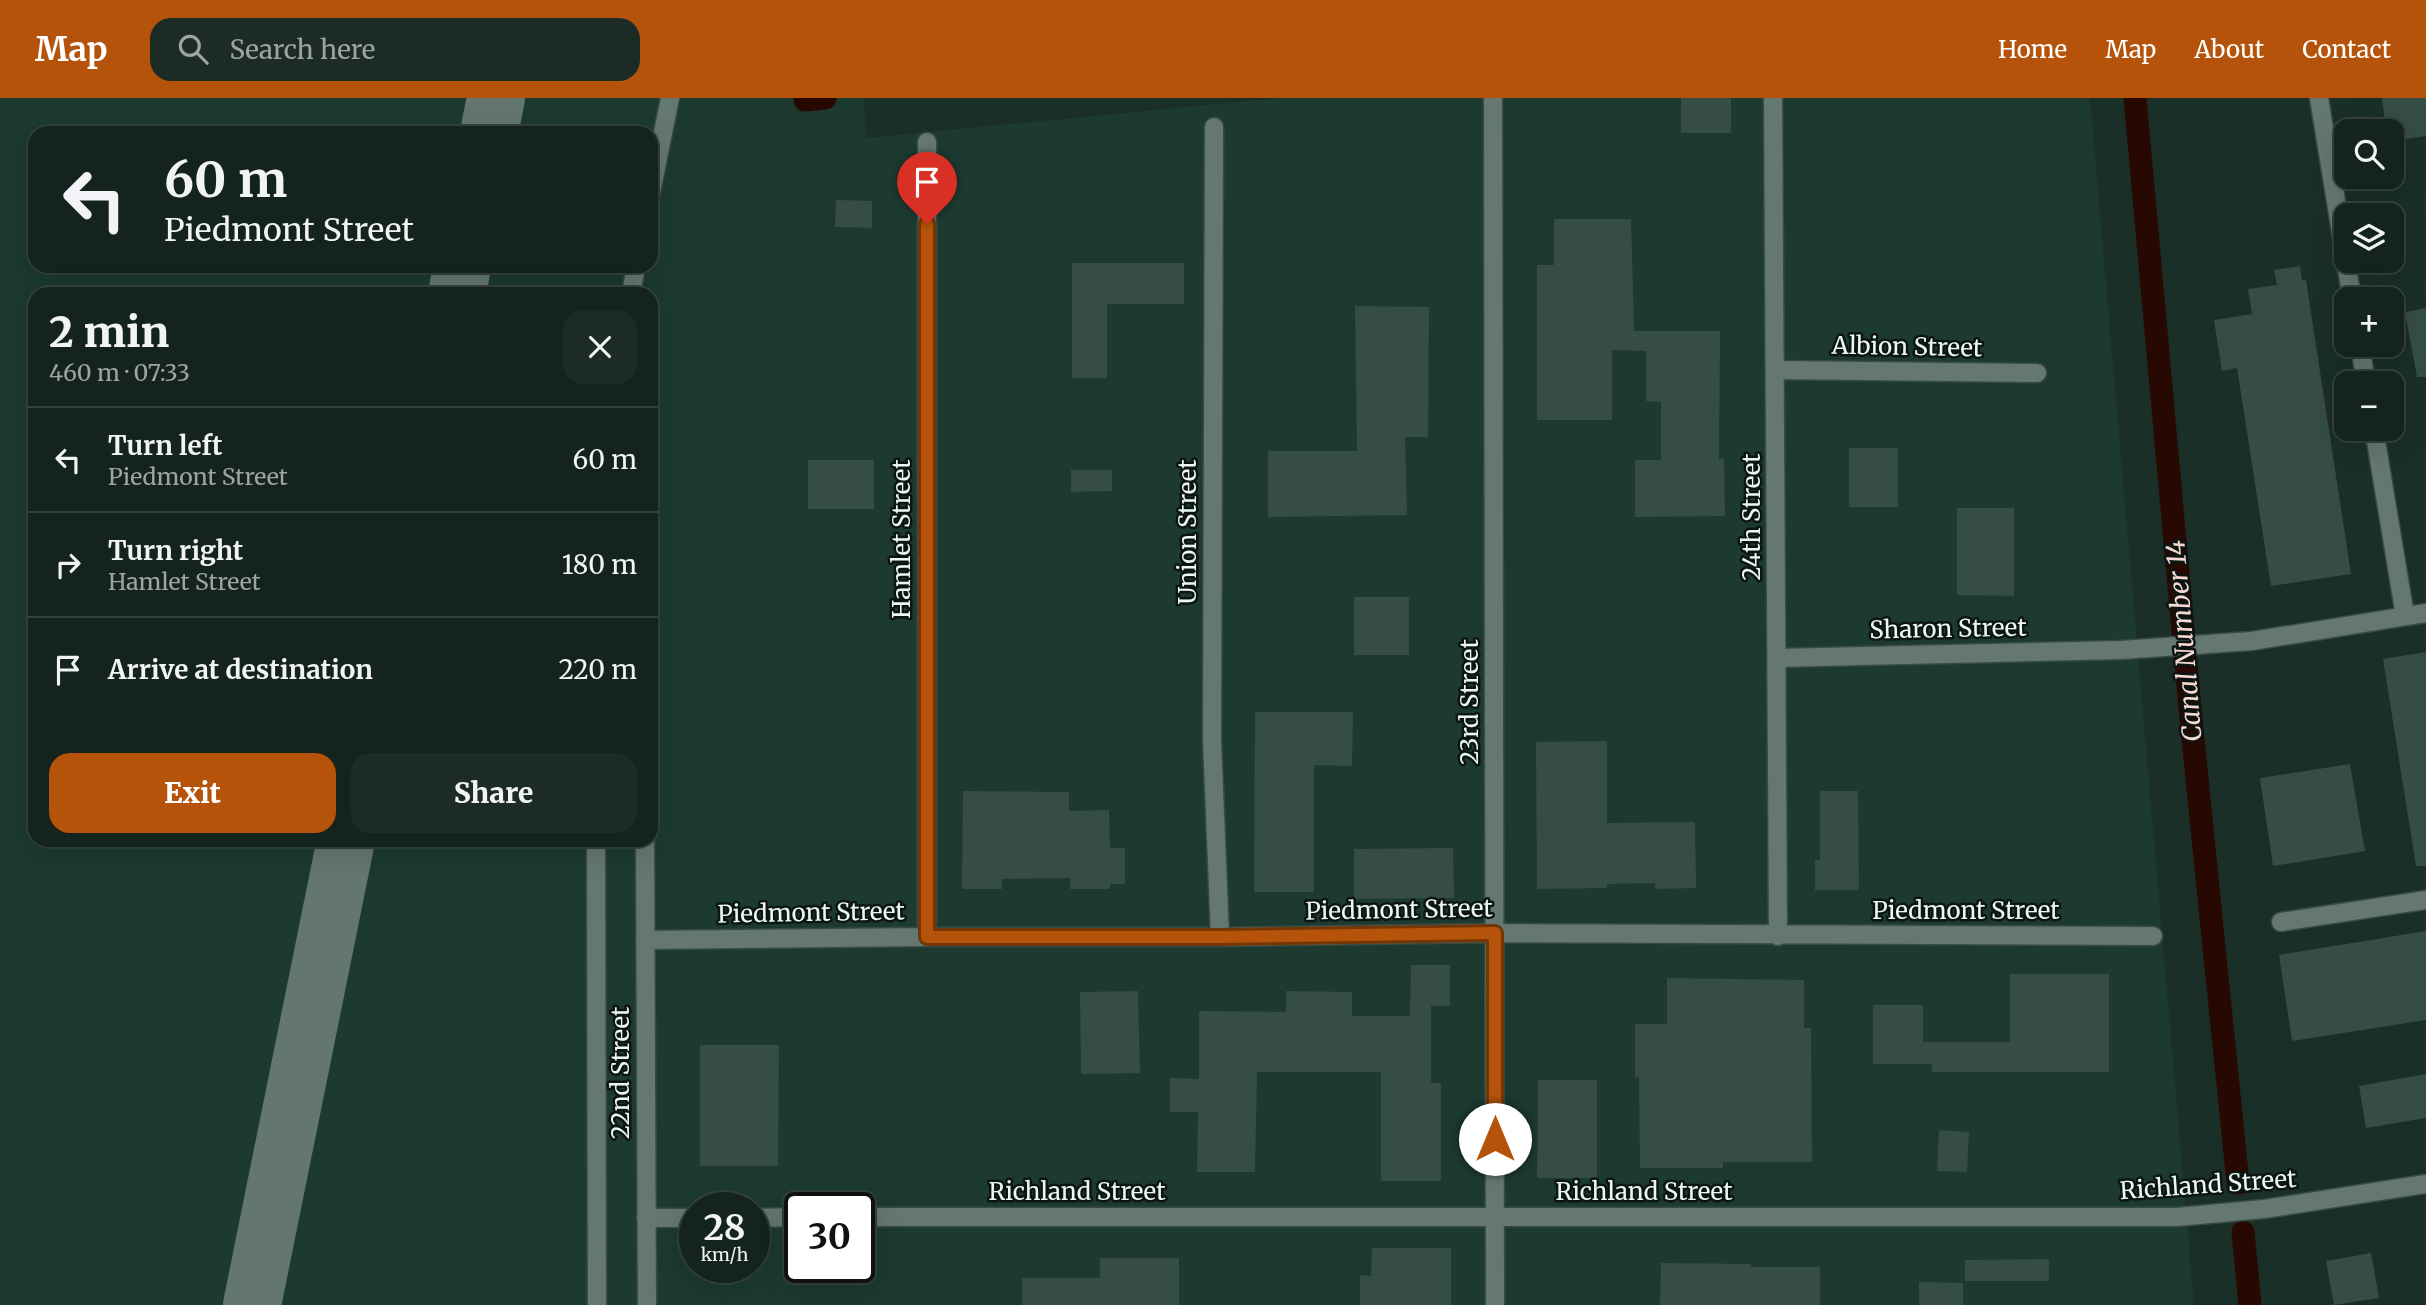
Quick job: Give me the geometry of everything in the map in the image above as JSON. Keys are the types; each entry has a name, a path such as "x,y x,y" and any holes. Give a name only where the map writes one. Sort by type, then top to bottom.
{"street":[{"path":"658,157 670,98"},
{"name":"23rd Street","path":"1493,98 1495,1305"},
{"name":"24th Street","path":"1773,98 1778,936"},
{"path":"2319,98 2350,287"},
{"name":"Union Street","path":"1214,127 1212,740 1220,937"},
{"name":"Hamlet Street","path":"927,142 927,937"},
{"name":"Albion Street","path":"1776,370 2037,373"},
{"path":"2376,441 2405,616 2426,613"},
{"name":"Sharon Street","path":"1777,658 2121,650 2252,641 2405,616"},
{"path":"596,847 597,1305"},
{"name":"22nd Street","path":"645,847 646,1305"},
{"path":"2281,922 2426,900"},
{"name":"Piedmont Street","path":"645,940 1495,933 2153,936"},
{"name":"Richland Street","path":"875,1217 2177,1217 2264,1209 2426,1184"},
{"path":"646,1218 679,1218"}],"shaded area":[{"path":"0,98 864,98 866,138 1281,98 2090,98 2194,1305 0,1305"}],"building":[{"path":"1681,98 1731,98 1731,133 1681,133"},
{"path":"2382,98 2426,98 2426,136 2404,139 2404,119 2385,119"},
{"path":"836,200 872,201 872,228 835,227"},
{"path":"1554,219 1631,219 1634,331 1720,331 1719,459 1724,459 1725,516 1635,517 1635,460 1661,460 1661,402 1646,401 1646,351 1612,350 1612,420 1537,420 1537,265 1554,265"},
{"path":"1072,263 1184,263 1184,304 1107,304 1107,378 1072,378"},
{"path":"2300,266 2302,280 2306,280 2351,574 2271,586 2237,368 2222,371 2214,320 2252,314 2248,289 2277,285 2274,270"},
{"path":"1355,306 1429,307 1428,437 1405,437 1407,515 1268,517 1268,451 1357,451"},
{"path":"2426,308 2426,377 2417,377 2405,312"},
{"path":"1849,448 1898,448 1898,507 1849,507"},
{"path":"808,460 874,460 874,509 808,509"},
{"path":"1071,470 1112,470 1112,491 1071,492"},
{"path":"1957,508 2014,508 2014,596 1957,595"},
{"path":"1354,597 1409,597 1409,655 1354,655"},
{"path":"2426,652 2426,866 2416,866 2383,659"},
{"path":"1255,712 1353,712 1352,766 1314,765 1314,892 1254,892"},
{"path":"1607,741 1607,823 1695,822 1696,888 1655,889 1655,883 1607,884 1607,888 1537,889 1536,742"},
{"path":"2350,764 2365,851 2273,866 2260,778"},
{"path":"963,791 1069,792 1069,811 1109,810 1110,848 1125,848 1125,884 1110,884 1110,889 1070,889 1070,878 1002,879 1002,889 962,889"},
{"path":"1820,791 1858,791 1859,890 1815,890 1815,860 1820,860"},
{"path":"1453,848 1454,898 1354,899 1354,849"},
{"path":"2426,931 2426,1020 2292,1041 2279,955"},
{"path":"1411,965 1450,965 1450,1006 1431,1006 1431,1083 1441,1083 1441,1181 1381,1181 1381,1072 1257,1072 1255,1172 1197,1172 1198,1112 1170,1112 1170,1078 1199,1079 1199,1011 1286,1012 1286,991 1352,992 1352,1016 1410,1016"},
{"path":"2010,974 2109,974 2109,1072 1932,1072 1932,1064 1873,1064 1873,1005 1923,1005 1923,1042 2010,1042"},
{"path":"1667,978 1804,980 1804,1028 1811,1028 1812,1162 1723,1162 1723,1168 1640,1168 1639,1077 1635,1077 1635,1024 1667,1024"},
{"path":"1138,991 1140,1073 1081,1074 1080,992"},
{"path":"700,1045 779,1045 778,1166 700,1166"},
{"path":"2426,1074 2426,1118 2366,1128 2359,1086"},
{"path":"1538,1080 1597,1080 1597,1178 1537,1178"},
{"path":"1939,1130 1969,1132 1967,1172 1937,1171"},
{"path":"1372,1248 1451,1248 1451,1305 1360,1305 1360,1275 1371,1276"},
{"path":"2371,1253 2379,1298 2334,1305 2326,1261"},
{"path":"1100,1258 1179,1258 1179,1305 1022,1305 1022,1278 1100,1278"},
{"path":"2049,1259 2049,1281 1965,1281 1965,1260"},
{"path":"1661,1263 1820,1267 1820,1305 1660,1305"},
{"path":"1919,1282 1963,1283 1963,1305 1919,1305"}],"waterway":[{"path":"805,98 825,98"},
{"name":"Canal Number 14","path":"2135,98 2192,730 2238,1183"},
{"name":"Canal Number 14","path":"2243,1232 2250,1305"}],"taxiway":[{"path":"490,126 496,98"},
{"path":"458,287 461,273"},
{"path":"252,1305 345,847"}],"route":[{"path":"927,224 927,937 1495,933 1495,1139"}]}
